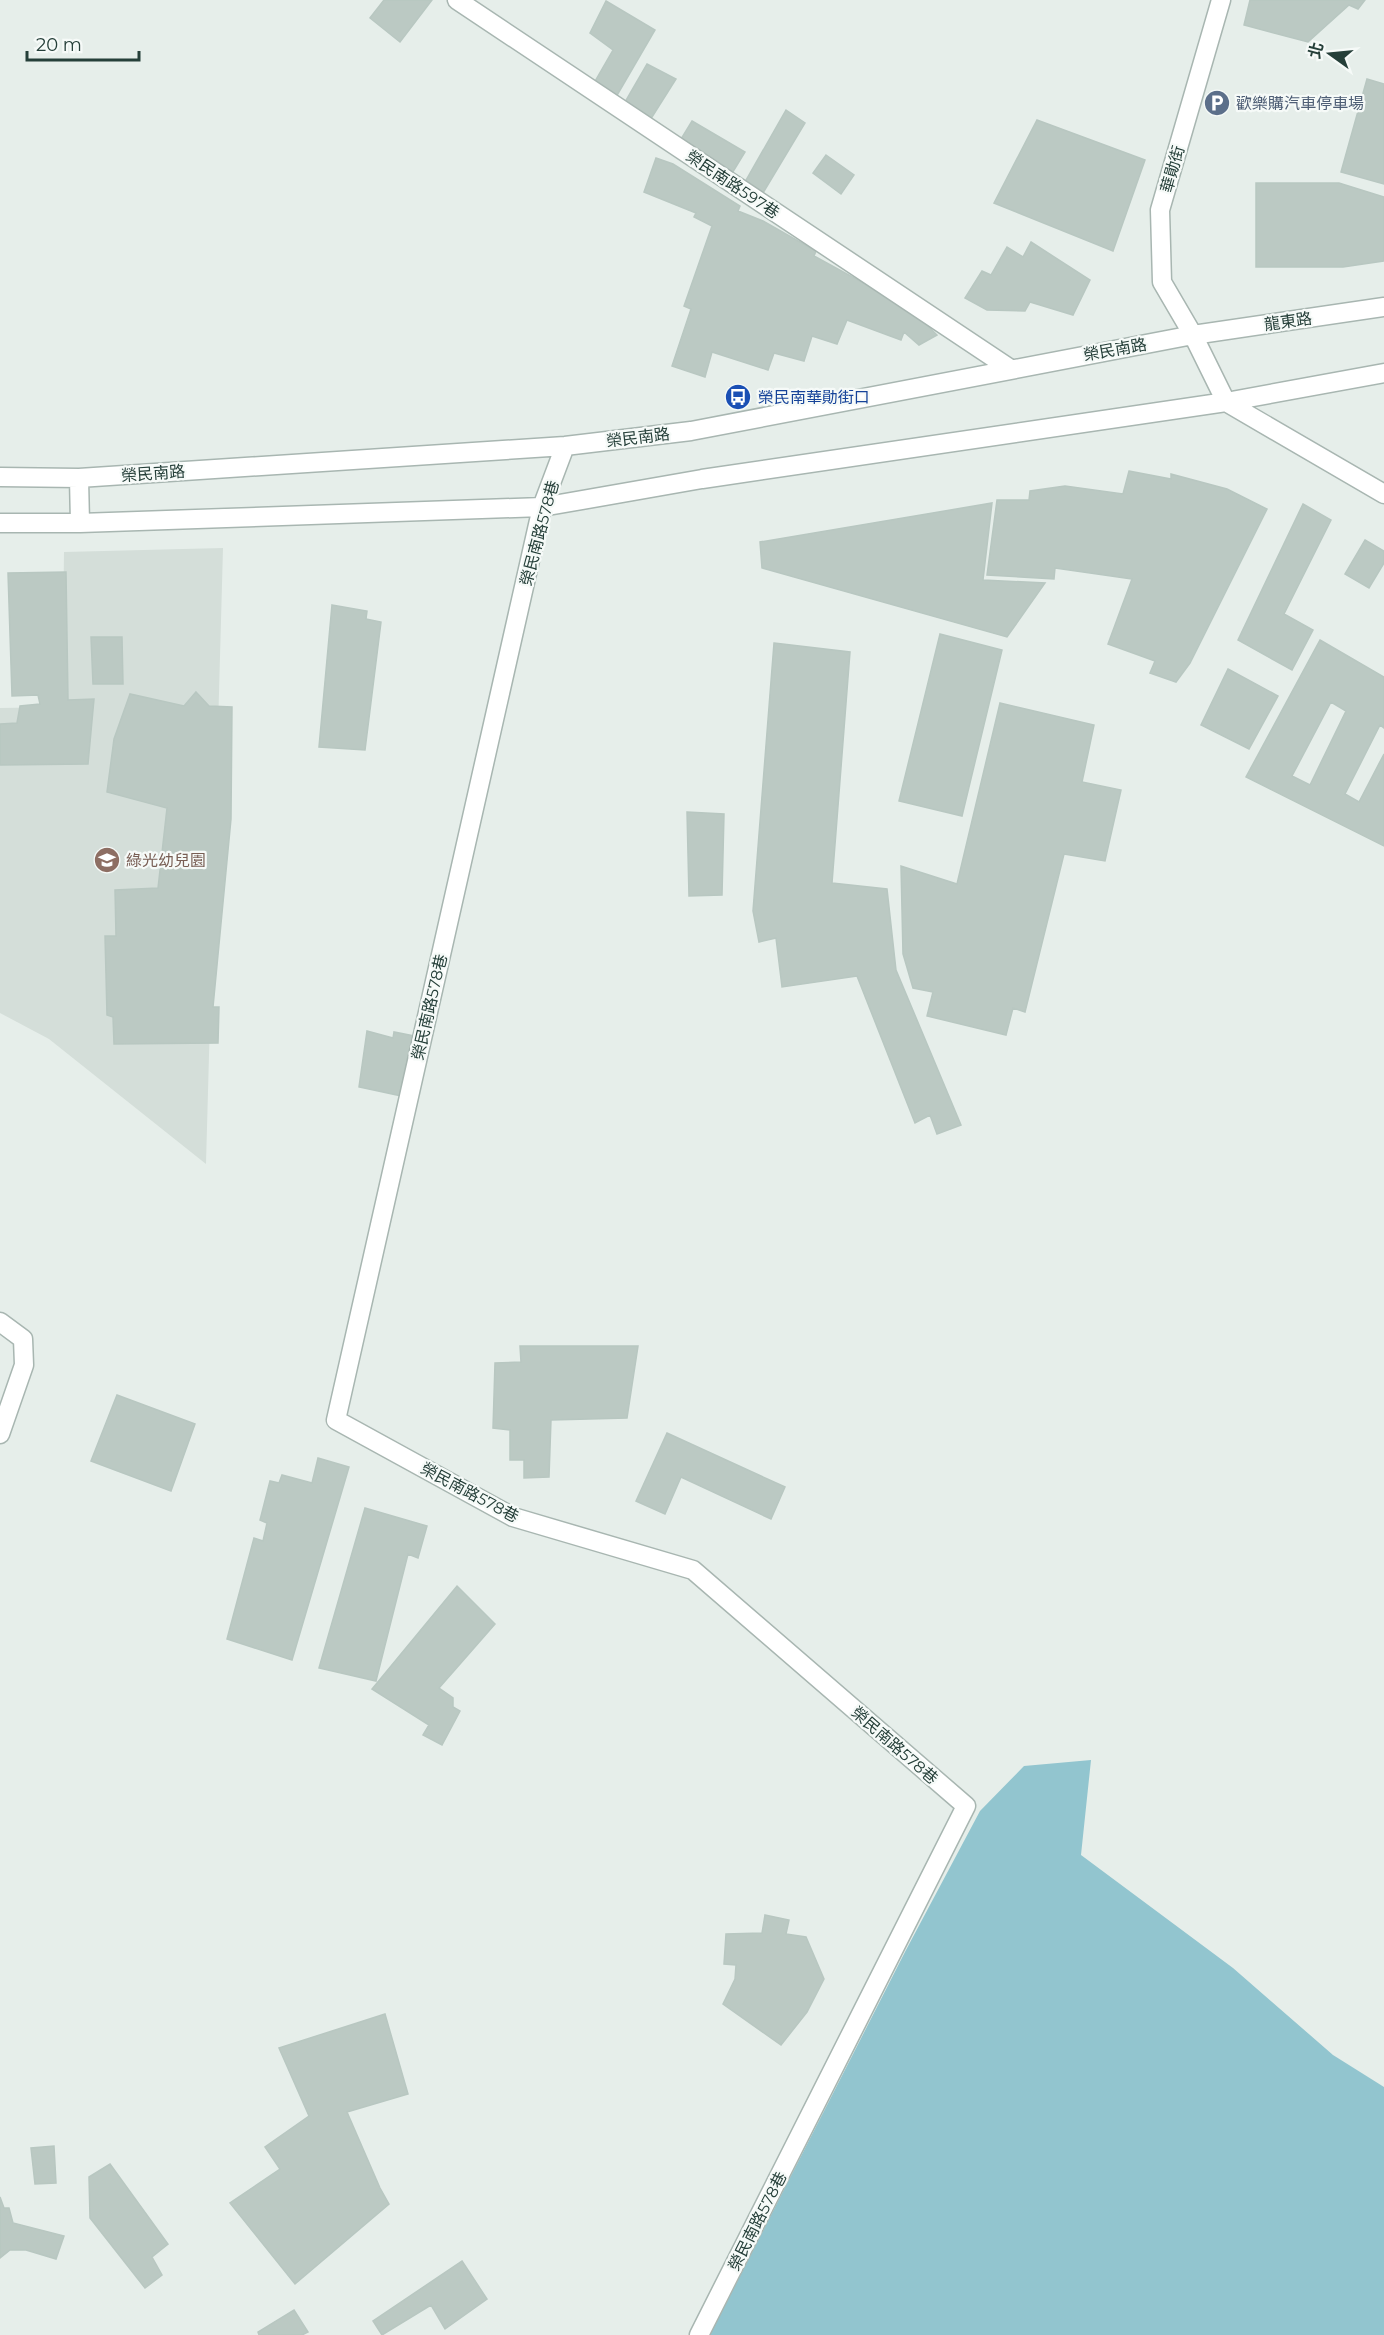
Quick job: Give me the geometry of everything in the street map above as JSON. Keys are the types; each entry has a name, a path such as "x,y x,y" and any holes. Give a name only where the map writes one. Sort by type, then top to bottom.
{"street":[{"name":"榮民南路597巷","path":"457,0 1009,368"},
{"name":"華勛街","path":"1193,335 1162,282 1160,210 1221,0"},
{"name":"龍東路","path":"1193,335 1384,307"},
{"name":"榮民南路","path":"0,477 79,478 565,446 691,431 1009,368 1193,335"},
{"path":"1193,335 1226,402 1384,494"},
{"path":"0,523 80,523 542,507 702,478 1226,402 1384,373"},
{"name":"榮民南路578巷","path":"565,446 542,507 336,1420 513,1517 693,1570 966,1806 699,2335"},
{"path":"79,478 80,523"},
{"path":"0,1322 22,1338 24,1365 0,1434"}],"shaded area":[{"name":"綠光幼兒園","path":"223,548 206,1164 49,1039 0,1013 0,708 62,707 64,552"}],"water":[{"path":"1091,1760 1081,1855 1233,1968 1333,2055 1384,2087 1384,2335 710,2335 906,1950 980,1811 1024,1766"}],"building":[{"path":"384,0 432,0 400,42 370,18"},
{"path":"1250,0 1365,0 1358,9 1349,5 1308,42 1244,25"},
{"path":"606,1 655,30 612,104 590,90 613,50 590,33"},
{"path":"647,64 676,79 647,125 621,109"},
{"path":"1367,79 1384,84 1384,184 1341,172"},
{"path":"786,110 805,123 763,193 745,182"},
{"path":"1037,120 1145,160 1113,251 994,203"},
{"path":"692,121 745,152 731,175 678,144"},
{"path":"826,155 854,175 841,194 813,173"},
{"path":"656,158 673,164 740,206 738,211 763,221 816,251 814,256 911,309 937,335 919,345 904,332 901,340 847,320 837,344 812,336 804,361 774,353 768,370 712,352 705,377 672,366 691,309 684,306 712,226 694,217 696,213 644,192"},
{"path":"1256,183 1339,183 1384,197 1384,261 1343,267 1256,267"},
{"path":"1031,242 1090,280 1073,315 1030,302 1025,311 987,310 965,298 982,271 991,275 1007,247 1023,257"},
{"path":"1129,471 1171,479 1171,474 1227,489 1267,509 1190,663 1176,682 1150,673 1155,661 1108,644 1132,579 1055,568 1054,579 987,575 997,500 1029,500 1030,491 1065,486 1123,494"},
{"path":"992,503 983,580 1045,583 1007,637 762,568 760,542"},
{"path":"1303,504 1331,520 1284,614 1313,630 1292,670 1238,640"},
{"path":"1365,540 1384,551 1384,563 1369,588 1345,574"},
{"path":"66,572 68,700 94,699 88,764 0,765 0,724 17,723 20,706 40,704 38,695 12,696 8,573"},
{"path":"332,605 367,611 366,619 381,622 365,750 319,747"},
{"path":"940,634 1002,650 962,816 899,801"},
{"path":"91,637 122,637 123,684 93,684"},
{"path":"1320,640 1384,677 1384,728 1380,725 1345,794 1359,802 1384,754 1384,846 1246,777","holes":["1331,702 1346,711 1310,785 1292,776"]},
{"path":"774,643 850,652 832,883 887,889 896,970 961,1125 937,1134 930,1115 915,1123 857,976 782,987 776,938 759,942 753,911"},
{"path":"1228,669 1278,696 1249,749 1201,725"},
{"path":"196,692 209,706 232,707 231,819 213,1007 219,1007 218,1043 114,1044 113,1017 107,1015 105,936 116,936 115,890 158,888 167,808 107,792 114,739 130,694 184,706"},
{"path":"1000,703 1094,725 1082,782 1121,790 1105,861 1064,854 1025,1012 1013,1008 1006,1035 927,1016 933,992 913,988 903,954 901,866 957,884"},
{"path":"687,812 724,814 722,895 689,896"},
{"path":"367,1031 393,1038 394,1032 420,1037 411,1098 359,1087"},
{"path":"520,1346 638,1346 627,1418 551,1420 549,1477 524,1478 524,1460 510,1460 510,1430 493,1428 495,1363 521,1362"},
{"path":"117,1395 195,1424 171,1491 91,1461"},
{"path":"667,1433 785,1487 771,1519 681,1477 665,1514 636,1501"},
{"path":"318,1458 349,1467 292,1660 227,1639 254,1538 263,1541 267,1523 260,1520 270,1481 279,1483 282,1475 312,1483"},
{"path":"365,1508 427,1526 418,1558 408,1554 376,1681 319,1668"},
{"path":"457,1586 495,1624 439,1688 453,1698 453,1707 460,1711 442,1745 423,1735 429,1725 372,1689"},
{"path":"765,1915 789,1920 786,1934 806,1937 824,1979 807,2012 781,2045 723,2004 735,1979 736,1965 724,1964 726,1934 762,1933"},
{"path":"385,2014 408,2094 347,2112 389,2204 295,2284 230,2203 280,2169 265,2147 309,2116 279,2048"},
{"path":"54,2146 56,2183 35,2184 31,2148"},
{"path":"110,2164 168,2244 152,2257 162,2275 145,2288 90,2218 89,2177"},
{"path":"0,2197 4,2208 9,2208 13,2223 64,2236 56,2259 26,2250 10,2250 0,2258"},
{"path":"462,2261 487,2299 445,2329 431,2305 382,2335 373,2321"},
{"path":"294,2310 308,2332 302,2335 259,2335 258,2332"}],"place":[{"name":"歡樂購汽車停車場","path":"1217,103"},
{"name":"榮民南華勛街口","path":"738,397"},
{"name":"綠光幼兒園","path":"107,860"}]}
